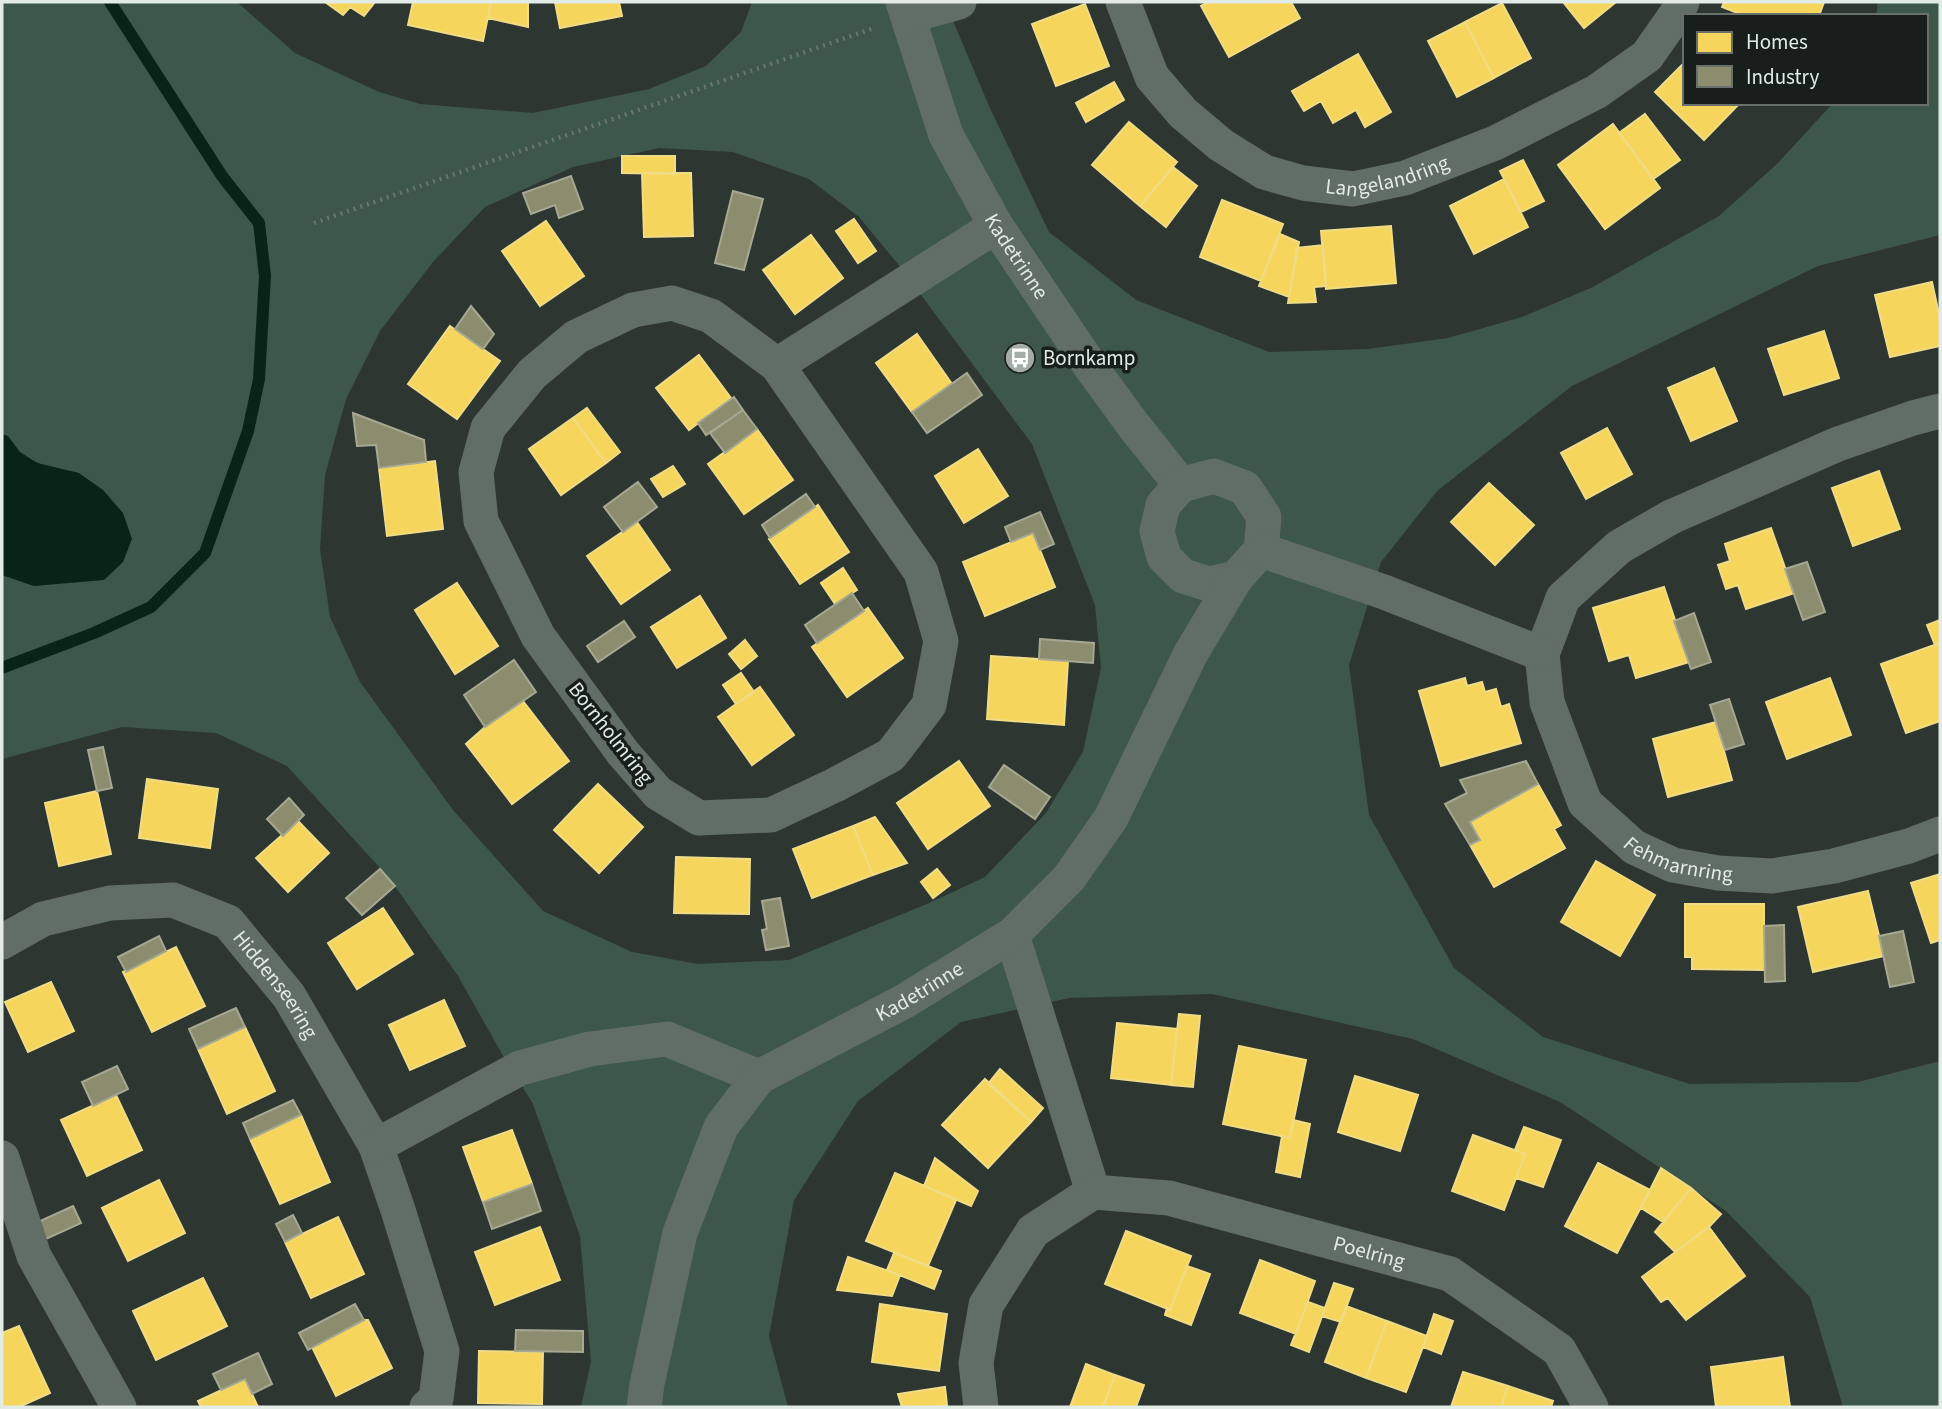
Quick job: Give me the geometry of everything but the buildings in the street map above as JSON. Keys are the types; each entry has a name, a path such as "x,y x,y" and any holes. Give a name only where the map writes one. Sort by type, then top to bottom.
{"street":[{"path":"905,9 959,2"},
{"name":"Langelandring","path":"1123,2 1152,77 1183,113 1220,145 1265,172 1303,183 1353,189 1405,178 1495,143 1596,92 1647,56 1682,2"},
{"name":"Kadetrinne","path":"905,9 946,135 996,226 1093,370 1181,485"},
{"path":"776,365 996,226"},
{"name":"Bornholmring","path":"672,303 711,316 776,365 921,572 941,641 929,705 891,755 771,815 699,818 658,793 623,753 538,636 481,521 476,472 488,428 532,374 576,337 633,310 672,303"},
{"name":"Fehmarnring","path":"1940,411 1838,444 1671,517 1619,547 1563,598 1542,654 1547,702 1585,803 1634,847 1673,865 1717,873 1772,876 1834,866 1909,846 1940,834"},
{"path":"1236,578 1209,584 1183,576 1164,558 1157,531 1163,505 1181,485 1214,476 1245,488 1264,517 1261,550 1384,592 1542,654"},
{"name":"Kadetrinne","path":"644,1407 680,1233 721,1127 759,1077 903,1002 1012,935 1069,878 1111,818 1191,653 1236,578 1261,550"},
{"name":"Hiddenseering","path":"2,942 44,919 110,903 173,900 228,922 289,996 376,1146 442,1351 436,1399 427,1407"},
{"path":"981,1407 976,1363 986,1305 1033,1231 1093,1192 1012,935"},
{"path":"376,1146 520,1068 590,1049 667,1039 759,1077"},
{"path":"2,1158 34,1256 119,1407"},
{"name":"Poelring","path":"1093,1192 1169,1198 1450,1274 1559,1350 1591,1407"}],"path":[{"path":"314,223 905,9"}],"shaded area":[{"path":"2,2 237,2 295,53 379,92 420,104 533,113 649,89 706,66 741,32 752,2 945,2 989,106 1049,232 1136,300 1269,352 1368,349 1448,338 1522,317 1593,287 1719,216 1777,164 1831,105 1928,105 1928,14 1876,14 1878,2 1940,2 1940,235 1818,266 1572,386 1438,490 1381,562 1349,665 1369,815 1454,968 1543,1037 1690,1084 1858,1082 1940,1061 1940,1407 1843,1407 1810,1297 1726,1211 1560,1102 1413,1039 1212,994 1069,998 961,1022 858,1101 794,1200 769,1336 788,1407 581,1407 591,1362 580,1236 533,1104 458,976 390,879 287,766 216,733 122,727 2,759 2,575 34,586 66,582 79,473 34,461 21,453 2,434","holes":["659,148 733,152 809,179 859,217 898,264 1032,444 1095,605 1101,668 1083,752 1046,813 985,877 927,904 789,960 698,964 632,952 543,911 453,810 360,682 330,617 320,549 325,475 346,399 380,331 433,262 485,207 573,167"]},
{"path":"2,434 8,436 20,452 37,463 79,473 103,490 123,513 132,539 123,562 104,580 34,586 2,575"}],"waterway":[{"path":"2,668 94,633 151,607 205,553 248,431 259,379 265,276 259,223 222,176 110,2"}],"place":[{"name":"Bornkamp","path":"1020,358"}]}
